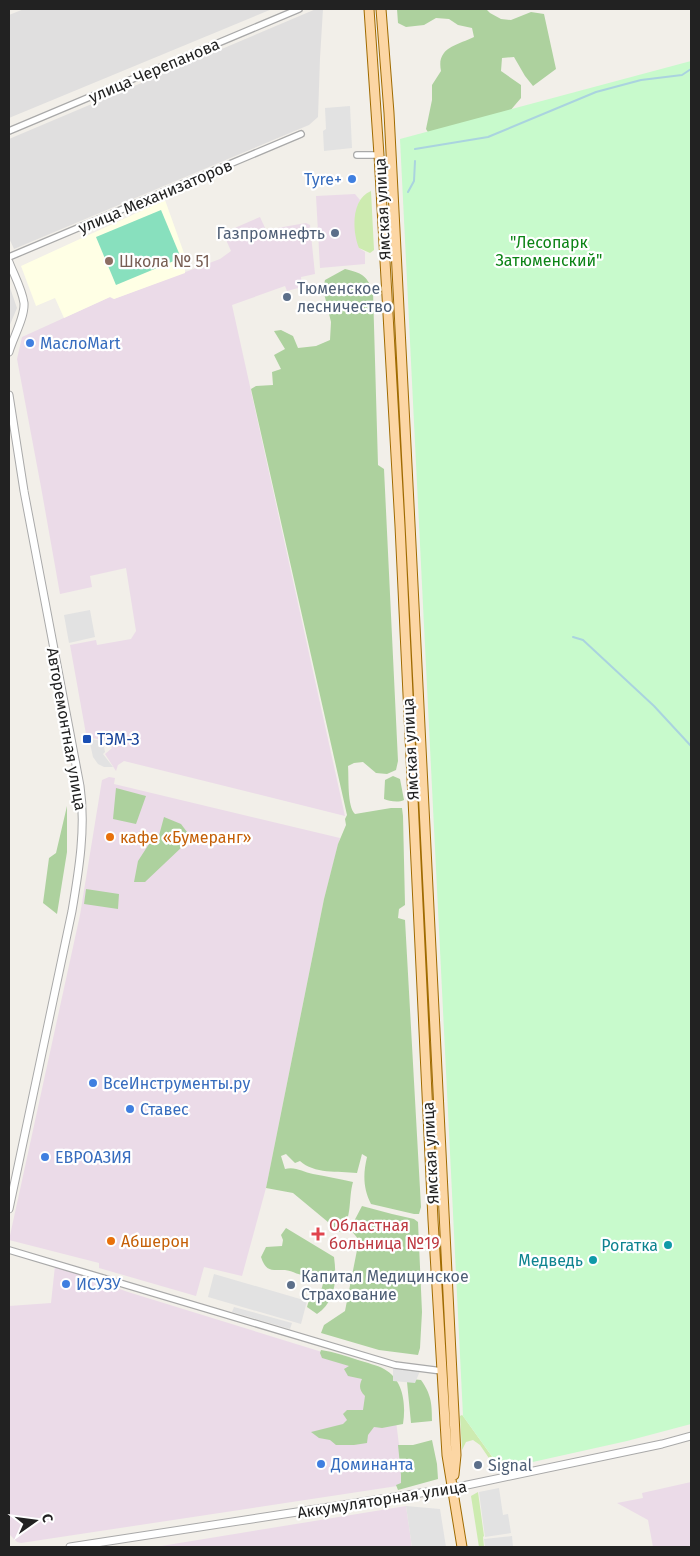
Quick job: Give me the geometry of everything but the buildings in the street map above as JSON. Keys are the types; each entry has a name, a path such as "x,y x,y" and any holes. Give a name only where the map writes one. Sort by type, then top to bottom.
{"main road":[{"name":"Ямская улица","path":"369,9 379,155 447,1455 454,1488 462,1547"},
{"name":"Ямская улица","path":"381,9 389,113 435,1027 456,1455 454,1488"},
{"path":"424,1027 435,1027"}],"street":[{"name":"улица Черепанова","path":"9,131 300,9"},
{"name":"улица Механизаторов","path":"9,257 301,134"},
{"path":"357,155 379,155"},
{"path":"9,262 20,288 24,304 22,316 9,352"},
{"name":"Авторемонтная улица","path":"9,395 24,491 80,786 82,817 77,884 9,1209"},
{"path":"9,1250 395,1365 442,1371"},
{"name":"Аккумуляторная улица","path":"70,1547 454,1488 662,1444 691,1436"}],"shaded area":[{"path":"24,9 272,9 9,118 9,15"},
{"path":"316,9 323,9 318,117 309,125 14,249 9,238 9,139"},
{"path":"350,106 352,148 324,151 325,108"},
{"path":"355,194 360,200 357,207 359,248 365,252 365,264 320,268 316,196"},
{"name":"Школа № 51","path":"165,200 185,256 185,273 114,299 110,297 64,318 55,298 36,306 21,266"},
{"path":"260,217 266,230 306,223 310,225 315,274 301,277 302,287 287,291 285,286 232,305 345,816 124,761 118,765 116,771 105,754 112,748 108,741 92,738 86,734 70,645 96,640 97,645 131,639 136,631 126,568 90,576 92,587 60,594 17,359 22,337 110,297 114,299 220,259 231,251 223,233"},
{"path":"9,285 17,308 9,327"},
{"path":"90,610 95,637 69,643 64,615"},
{"path":"89,739 103,741 105,752 103,754 113,767 104,767 98,764 93,757"},
{"path":"109,777 115,778 114,784 340,838 324,899 266,1188 242,1276 204,1267 196,1296 99,1268 99,1263 9,1240 80,915 102,780"},
{"path":"55,1266 128,1292 390,1373 404,1485 21,1543 17,1542 9,1534 9,1306 51,1303"},
{"path":"214,1274 307,1301 301,1324 208,1297"},
{"path":"234,1307 292,1323 290,1329 232,1312"},
{"path":"393,1367 420,1371 415,1383 393,1381"},
{"path":"691,1482 691,1547 653,1547 648,1520 617,1503 643,1498 642,1493"},
{"path":"499,1488 503,1515 508,1514 511,1533 485,1537 479,1492"},
{"path":"406,1506 412,1547 155,1547"},
{"path":"406,1506 440,1509 446,1547 412,1547"},
{"path":"512,1536 513,1547 485,1547 484,1539"}],"green space":[{"path":"397,9 486,9 501,19 511,20 531,12 544,14 556,69 533,86 514,57 502,58 501,71 521,85 521,98 509,112 431,137 426,129 432,100 432,85 441,71 440,63 442,57 450,48 474,37 472,28 458,25 449,19 436,18 424,25 406,27 398,23"},
{"name":"\"Лесопарк Затюменский\"","path":"691,61 691,1424 627,1441 501,1469 463,1416 400,139"},
{"path":"371,191 374,250 370,253 359,248 354,225 360,201 364,195"},
{"path":"161,210 181,258 116,285 96,237"},
{"path":"345,269 363,276 373,291 378,465 384,469 398,761 396,770 387,774 376,773 363,762 348,766 349,791 352,810 355,814 402,808 405,905 399,909 398,918 405,920 421,1207 419,1214 414,1214 371,1204 364,1181 367,1157 362,1154 357,1173 319,1170 300,1161 295,1163 286,1154 281,1156 285,1169 296,1169 353,1182 349,1215 340,1232 293,1193 266,1188 324,899 338,844 346,825 345,819 347,815 251,389 256,386 273,385 272,372 281,369 274,355 285,349 274,331 281,330 293,336 298,348 316,346 330,340 331,322 323,289 325,280"},
{"path":"393,776 400,779 404,800 402,801 396,802 384,799 385,780"},
{"path":"116,788 146,796 136,824 113,819"},
{"path":"67,806 67,852 57,914 43,903 49,858 56,853"},
{"path":"164,817 181,824 187,832 183,846 145,882 134,882 138,861 149,844 157,843"},
{"path":"86,889 119,894 118,909 84,904"},
{"path":"362,1206 414,1219 418,1222 422,1312 418,1355 379,1350 321,1333 324,1325 345,1311 359,1240 350,1229"},
{"path":"286,1228 334,1257 335,1281 332,1296 317,1314 307,1307 309,1300 316,1299 319,1294 323,1278 267,1268 261,1257 266,1247 282,1246 283,1240 281,1235"},
{"path":"321,1350 375,1365 391,1374 400,1386 404,1401 403,1424 382,1428 374,1427 368,1435 367,1443 354,1445 336,1445 330,1440 319,1438 311,1432 343,1424 347,1420 343,1414 347,1410 363,1410 365,1396 360,1388 362,1379 348,1376 344,1369 349,1366 322,1358"},
{"path":"411,1379 421,1380 429,1394 432,1421 411,1423 407,1382"},
{"path":"462,1415 498,1465 495,1467 480,1445 473,1440 466,1442 462,1450 460,1416"},
{"path":"432,1440 438,1479 398,1490 396,1485 401,1483 401,1475 398,1445 413,1445"},
{"path":"478,1492 484,1547 479,1547 471,1496"}],"waterway":[{"path":"415,149 488,137 596,92 641,80 682,75 691,69"},
{"path":"408,192 414,181 415,161"},
{"path":"573,637 583,640 654,706 691,746"}],"place":[{"name":"Tyre+","path":"352,179"},
{"name":"Газпромнефть","path":"335,233"},
{"name":"Школа № 51","path":"109,261"},
{"name":"Тюменское лесничество","path":"287,297"},
{"name":"МаслоMart","path":"30,343"},
{"name":"ТЭМ-З","path":"87,739"},
{"name":"кафе «Бумеранг»","path":"110,837"},
{"name":"ВсеИнструменты.ру","path":"93,1083"},
{"name":"Ставес","path":"130,1109"},
{"name":"ЕВРОАЗИЯ","path":"45,1157"},
{"name":"Областная больница №19","path":"318,1234"},
{"name":"Абшерон","path":"111,1241"},
{"name":"Рогатка","path":"668,1245"},
{"name":"Медведь","path":"593,1260"},
{"name":"ИСУЗУ","path":"66,1284"},
{"name":"Капитал Медицинское Страхование","path":"291,1285"},
{"name":"Доминанта","path":"321,1464"},
{"name":"Signal","path":"478,1465"}]}
